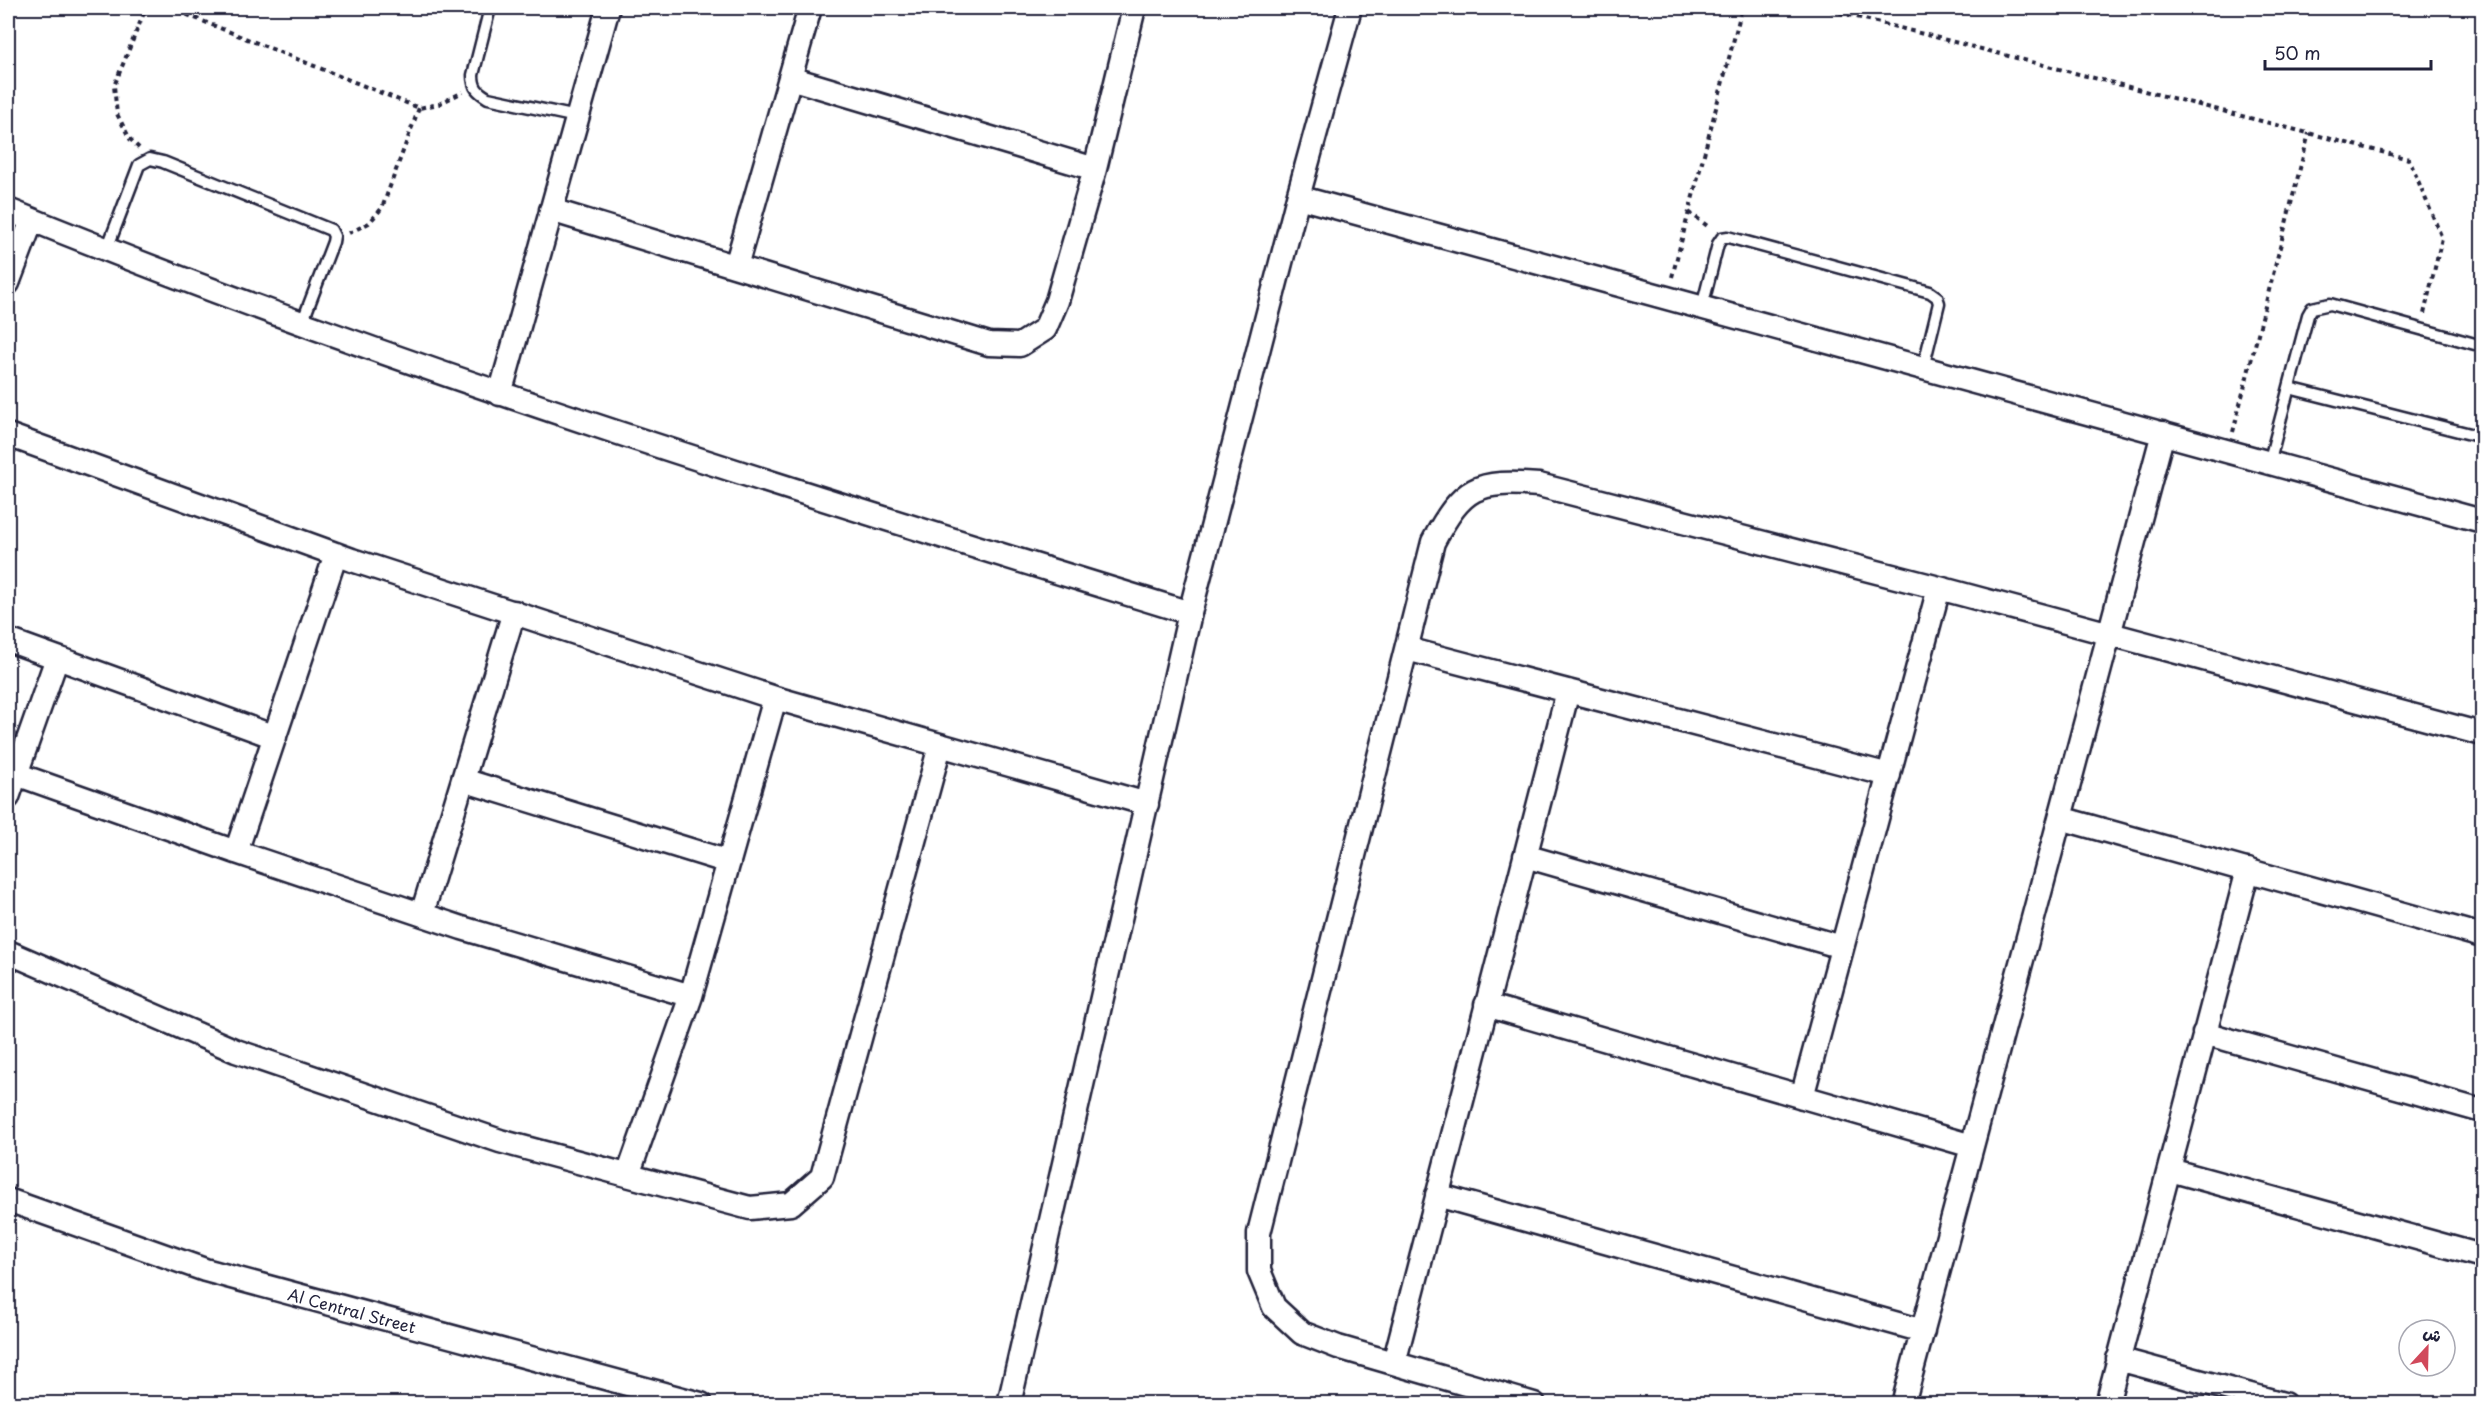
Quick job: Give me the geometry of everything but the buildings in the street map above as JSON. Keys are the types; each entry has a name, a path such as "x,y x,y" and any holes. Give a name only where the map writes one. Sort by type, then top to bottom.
{"street":[{"path":"500,394 608,8"},
{"path":"736,266 810,8"},
{"path":"551,210 989,344 1020,345 1045,329 1053,310 1095,169 1134,8"},
{"path":"1009,1404 1190,613 1298,197 1350,8"},
{"path":"790,78 1095,169"},
{"path":"1298,197 2482,521"},
{"path":"8,210 183,280 500,394 852,510 1190,613"},
{"path":"8,283 32,220"},
{"path":"1903,1404 2163,433"},
{"path":"8,435 336,554 775,698 1147,804"},
{"path":"1534,1404 1338,1347 1302,1334 1274,1307 1259,1272 1259,1233 1434,542 1449,512 1472,489 1503,482 1539,485 1939,588 2482,734"},
{"path":"236,852 336,554"},
{"path":"1802,1097 1939,588"},
{"path":"422,914 514,612"},
{"path":"8,640 275,737"},
{"path":"1407,649 1889,776"},
{"path":"8,797 57,658"},
{"path":"1394,1363 1568,691"},
{"path":"628,1175 691,996 775,698"},
{"path":"8,952 236,1051 500,1141 750,1208 790,1204 822,1177 940,746"},
{"path":"16,774 236,852 422,914 691,996"},
{"path":"463,780 729,862"},
{"path":"2060,818 2482,936"},
{"path":"1525,856 1842,947"},
{"path":"2107,1404 2248,870"},
{"path":"1486,1005 1972,1146"},
{"path":"2204,1033 2482,1111"},
{"path":"2170,1170 2482,1256"},
{"path":"1437,1195 1923,1331"},
{"name":"Al Central Street","path":"8,1200 205,1270 701,1404"},
{"path":"2118,1359 2284,1404"}],"lane":[{"path":"490,8 473,84 478,92 488,98 577,117"},
{"path":"106,249 139,165 150,159 164,162 331,230 334,236 302,322"},
{"path":"1702,307 1718,244 1722,238 1728,237 1930,292 1937,297 1939,303 1923,368"},
{"path":"2269,463 2308,315 2312,308 2330,304 2482,346"},
{"path":"2289,388 2482,437"}],"path":[{"path":"146,8 114,86 117,114 130,139 150,159"},
{"path":"170,8 419,108 439,104 457,96 473,84"},
{"path":"1667,298 1742,8"},
{"path":"1822,8 2409,159 2442,238 2421,329"},
{"path":"334,236 353,232 369,223 382,208 419,108"},
{"path":"2228,452 2309,133"},
{"path":"1689,212 1722,238"}]}
